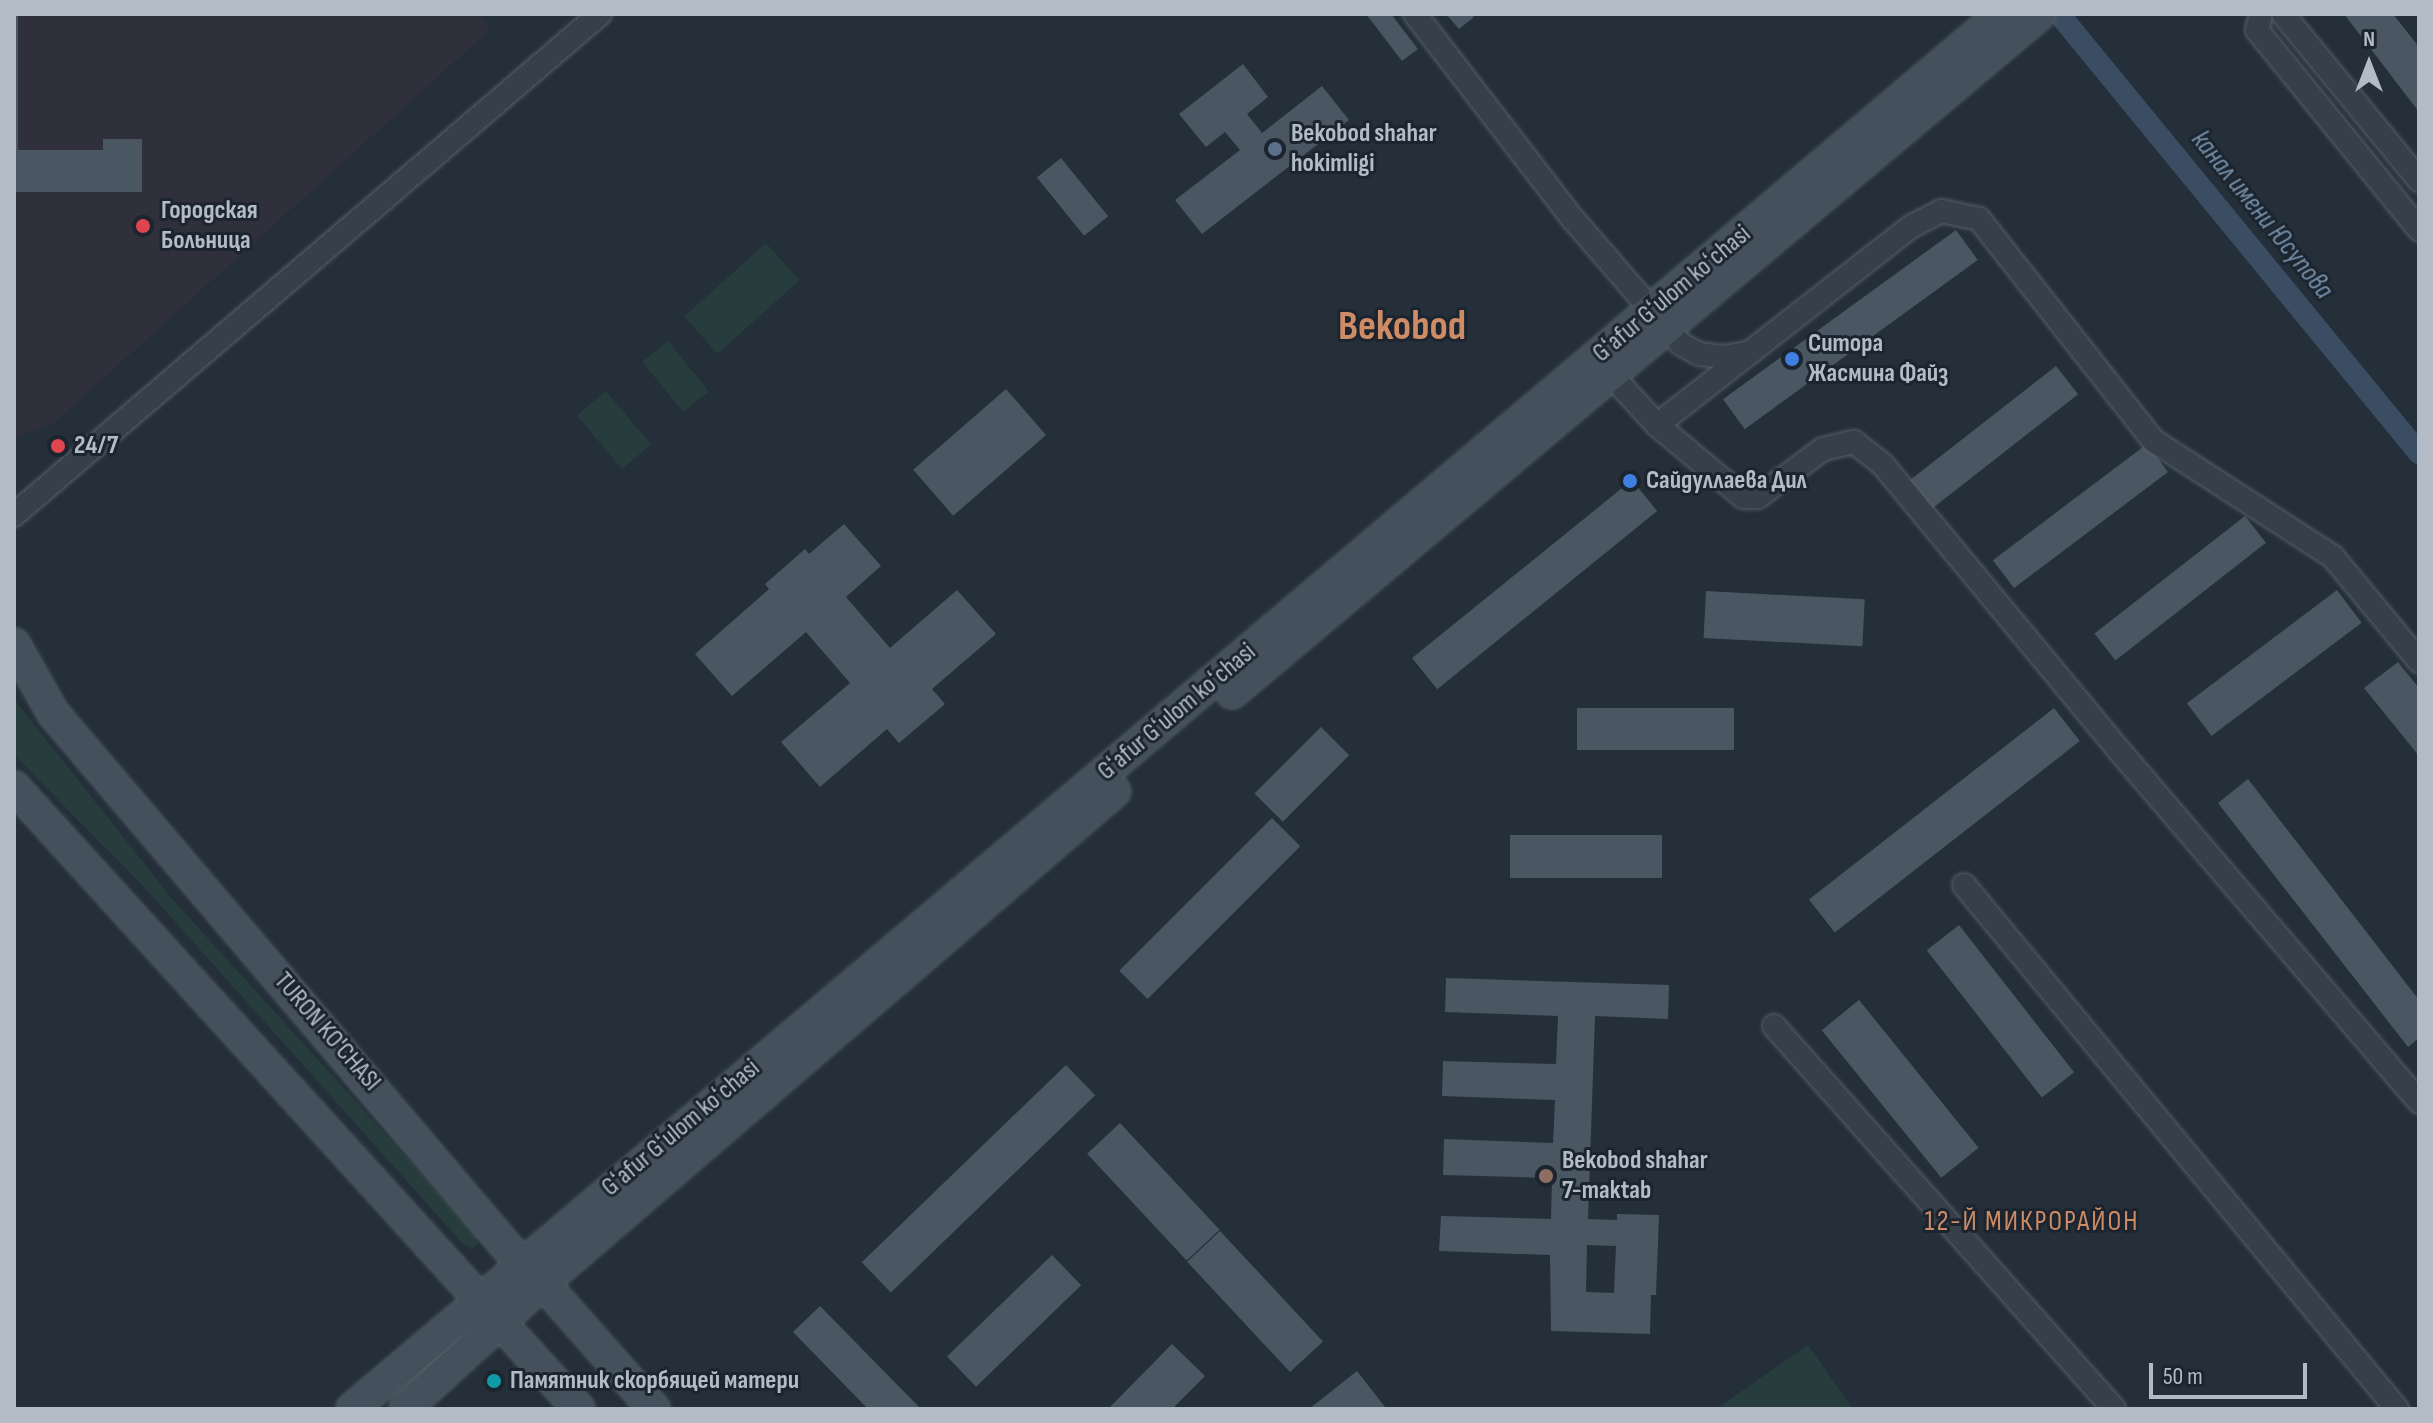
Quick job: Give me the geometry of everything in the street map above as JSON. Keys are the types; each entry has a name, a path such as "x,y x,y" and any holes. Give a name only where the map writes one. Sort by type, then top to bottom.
{"main road":[{"name":"Gʻafur Gʻulom koʻchasi","path":"352,1409 480,1301 533,1275 1129,766 2024,17"},
{"name":"Gʻafur Gʻulom koʻchasi","path":"1129,766 1612,376 1660,320"},
{"name":"TURON KO'CHASI","path":"14,644 53,713 533,1275 654,1409"},
{"path":"14,787 579,1409"},
{"name":"Gʻafur Gʻulom koʻchasi","path":"405,1409 501,1323 533,1275"}],"street":[{"path":"14,515 600,14"},
{"path":"1415,14 1573,219 1681,344 1699,354 1723,357 1748,353"},
{"path":"2261,14 2257,30 2419,229"},
{"path":"2283,14 2419,180"},
{"path":"1657,425 1912,226 1941,211 1979,219 2154,441 2333,557 2419,661"},
{"path":"1612,376 1657,425 1743,497 1758,497 1823,449 1854,442 1883,465 2117,748 2419,1101"},
{"path":"1964,885 2397,1409"},
{"path":"1774,1026 2114,1409"}],"shaded area":[{"name":"Городская Больница","path":"14,14 478,14 491,29 54,423 14,438"}],"green space":[{"path":"766,243 799,280 718,354 684,317"},
{"path":"668,341 709,392 683,412 642,362"},
{"path":"606,391 651,445 622,469 577,415"},
{"path":"14,699 174,901 477,1235 478,1244 473,1249 464,1245 144,887 14,755"},
{"path":"1808,1345 1853,1409 1716,1409"}],"building":[{"path":"14,14 18,14 18,150 103,150 103,139 142,139 142,192 14,192"},
{"path":"1366,14 1391,14 1418,49 1402,61"},
{"path":"1446,14 1471,14 1474,17 1459,29"},
{"path":"2344,14 2393,14 2419,47 2419,112"},
{"name":"Bekobod shahar hokimligi","path":"1243,64 1268,97 1247,114 1262,133 1322,86 1349,120 1202,234 1175,200 1240,150 1225,132 1206,147 1179,114"},
{"path":"1061,158 1108,216 1084,236 1037,178"},
{"path":"1956,230 1978,260 1745,429 1723,399"},
{"path":"2056,366 2078,394 1932,509 1909,481"},
{"path":"1006,389 1046,435 953,516 913,470"},
{"path":"2147,444 2168,472 2014,588 1993,560"},
{"path":"1632,480 1657,511 1437,689 1412,658"},
{"path":"2245,516 2266,543 2115,660 2094,634"},
{"path":"844,524 881,566 846,597 890,648 957,590 996,634 932,689 945,704 899,743 887,729 820,787 781,742 850,683 806,632 732,696 695,654 769,589 765,584 805,549 809,554"},
{"path":"2337,590 2362,623 2212,736 2187,703"},
{"path":"1706,591 1865,599 1862,646 1704,638"},
{"path":"2398,662 2419,688 2419,756 2364,688"},
{"path":"1577,708 1734,708 1734,750 1577,750"},
{"path":"2054,708 2080,741 1835,933 1809,899"},
{"path":"1321,727 1349,755 1283,822 1255,793"},
{"path":"2248,779 2419,1000 2419,1038 2408,1047 2218,803"},
{"path":"1272,818 1300,846 1148,999 1119,971"},
{"path":"1510,835 1662,835 1662,878 1510,878"},
{"path":"1959,925 2074,1072 2042,1098 1927,950"},
{"path":"1446,978 1669,985 1668,1019 1595,1016 1588,1219 1617,1220 1617,1214 1659,1215 1656,1295 1651,1295 1650,1334 1551,1331 1550,1255 1439,1251 1441,1216 1551,1219 1552,1178 1443,1175 1444,1139 1553,1143 1555,1100 1442,1096 1443,1061 1556,1064 1558,1016 1445,1012","holes":["1587,1245 1616,1246 1614,1293 1586,1292"]},
{"path":"1859,1000 1979,1148 1941,1178 1822,1030"},
{"path":"1066,1065 1095,1095 891,1292 862,1262"},
{"path":"1120,1123 1220,1230 1187,1260 1087,1154"},
{"path":"1220,1231 1323,1341 1290,1372 1187,1262"},
{"path":"1052,1255 1081,1285 976,1387 947,1356"},
{"path":"820,1306 921,1409 868,1409 793,1332"},
{"path":"1172,1344 1205,1376 1172,1409 1108,1409"},
{"path":"1357,1371 1385,1407 1309,1409"}],"waterway":[{"name":"канал имени Юсупова","path":"2059,14 2419,453"}],"place":[{"name":"Bekobod shahar hokimligi","path":"1275,149"},
{"name":"Городская Больница","path":"143,226"},
{"name":"Ситора Жасмина Файз","path":"1792,359"},
{"name":"24/7","path":"58,446"},
{"name":"Сайдуллаева Дил","path":"1630,481"},
{"name":"Bekobod shahar 7-maktab","path":"1546,1176"},
{"name":"Памятник скорбящей матери","path":"494,1381"}],"district":[{"name":"Bekobod","path":"1402,327"},
{"name":"12-Й МИКРОРАЙОН","path":"2032,1222"}]}
